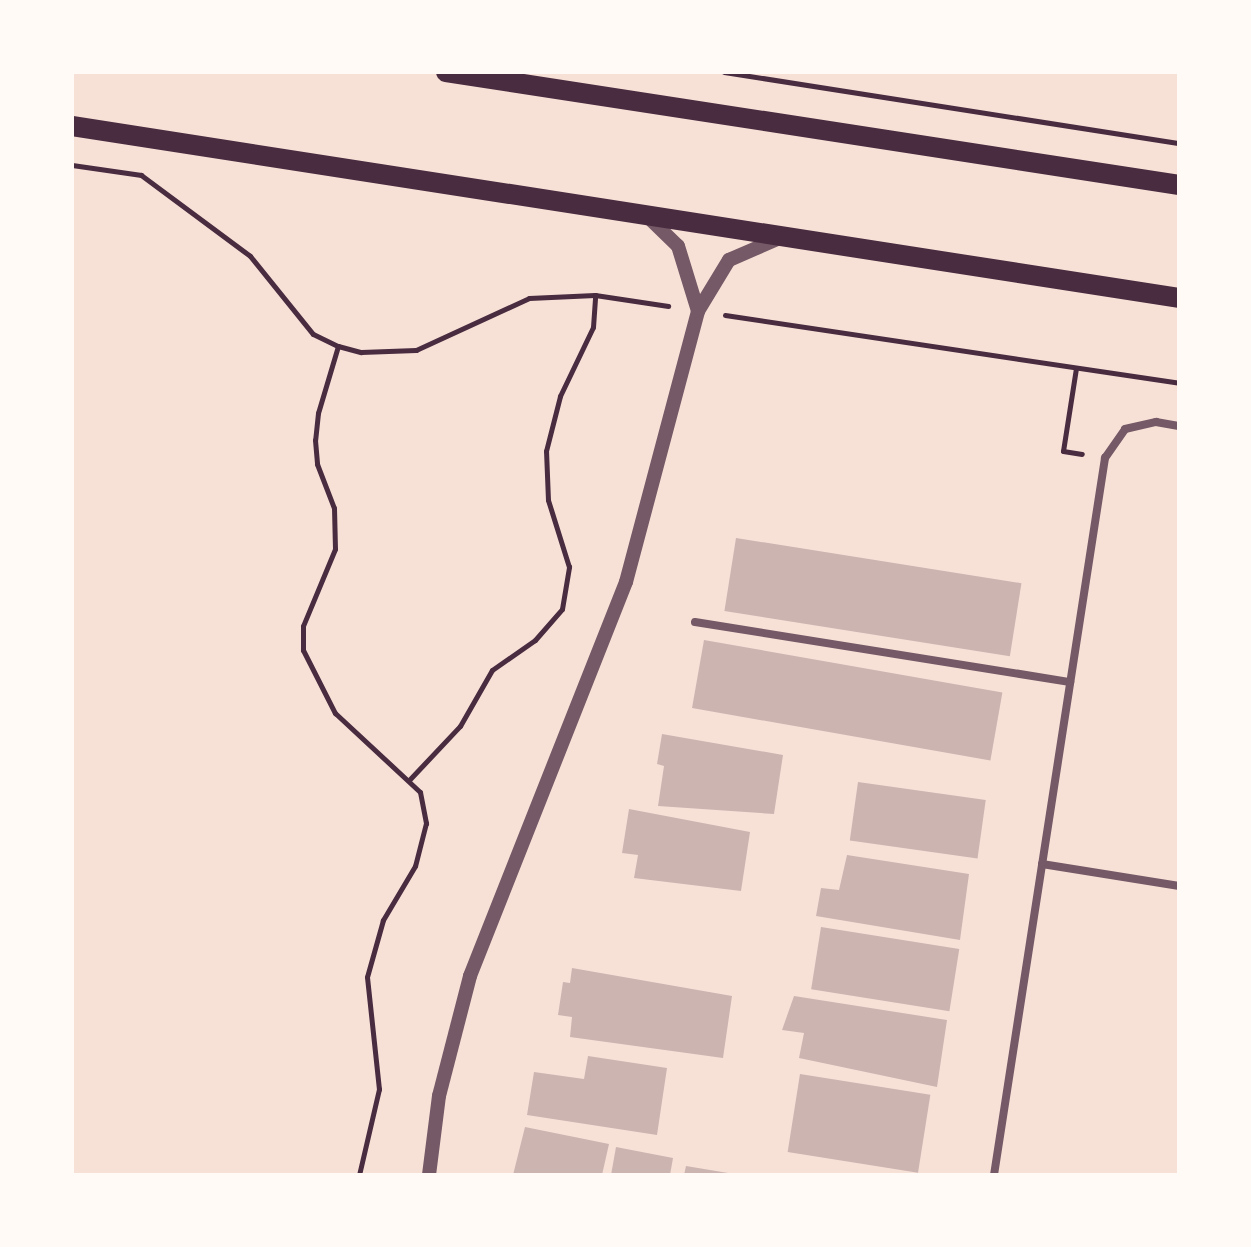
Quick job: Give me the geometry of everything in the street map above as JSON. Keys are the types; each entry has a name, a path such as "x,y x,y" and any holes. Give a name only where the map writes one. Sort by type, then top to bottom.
{"main road":[{"path":"446,72 1179,185"},
{"path":"72,126 1179,298"}],"street":[{"path":"645,215 678,246 698,311"},
{"path":"429,1175 439,1096 470,976 626,582 698,311 729,260 782,236"},
{"path":"994,1175 1105,458 1125,429 1156,422 1179,426"},
{"path":"695,622 1070,682"},
{"path":"1042,864 1179,886"}],"path":[{"path":"724,72 1179,143"},
{"path":"72,165 141,175 202,218"},
{"path":"410,779 460,726 492,670 535,640 562,609 569,567 548,500 546,451 560,396 593,327 595,295"},
{"path":"338,346 318,413 315,440 317,464 334,508 335,549 310,603 303,650 335,713 410,779 425,803 423,843 383,920 367,977 379,1089 359,1175"},
{"path":"1076,368 1063,451 1105,458"}],"building":[{"path":"736,538 1021,583 1010,656 724,611"},
{"path":"704,640 1002,693 990,761 692,708"},
{"path":"662,734 783,755 774,814 658,806 664,766 657,764"},
{"path":"858,782 986,800 978,858 850,840"},
{"path":"629,809 750,832 741,891 634,878 638,855 622,853"},
{"path":"847,855 969,874 960,940 816,916 821,888 839,890"},
{"path":"821,927 959,949 949,1011 811,989"},
{"path":"572,968 732,996 723,1058 570,1037 572,1017 558,1015 563,982 570,983"},
{"path":"794,996 947,1020 937,1087 799,1058 804,1033 782,1030"},
{"path":"588,1056 667,1068 657,1135 527,1115 534,1072 584,1079"},
{"path":"800,1074 930,1095 918,1173 788,1152"},
{"path":"525,1127 609,1144 602,1175 513,1175"},
{"path":"616,1147 673,1158 670,1175 611,1175"},
{"path":"686,1166 728,1173 728,1175 684,1175"}]}
